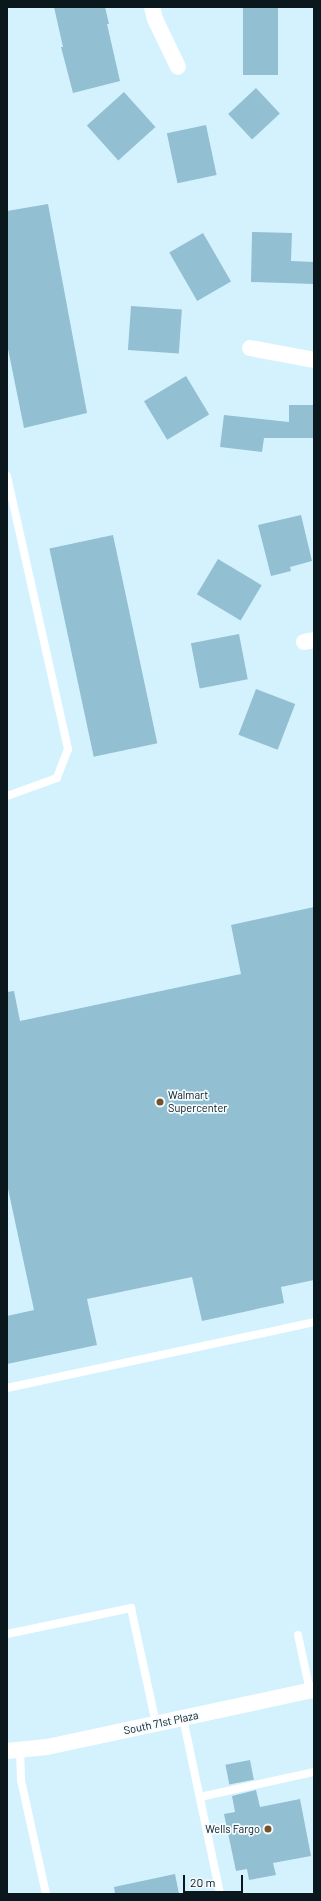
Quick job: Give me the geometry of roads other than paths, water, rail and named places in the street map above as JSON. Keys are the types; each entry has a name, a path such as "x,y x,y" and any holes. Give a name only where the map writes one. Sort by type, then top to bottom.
{"street":[{"path":"152,7 155,19 178,67"},
{"path":"250,348 314,360"},
{"name":"South 71st Plaza","path":"14,1751 48,1747 312,1690"}],"lane":[{"path":"7,476 68,749 57,778 7,796"},
{"path":"7,1388 314,1322"},
{"path":"7,1634 131,1608 156,1724"},
{"path":"298,1635 312,1690"},
{"path":"183,1718 220,1894"},
{"path":"14,1751 46,1894"},
{"path":"200,1797 314,1772"}],"place":[{"name":"Walmart Supercenter","path":"160,1102"},
{"name":"Wells Fargo","path":"268,1829"}]}
